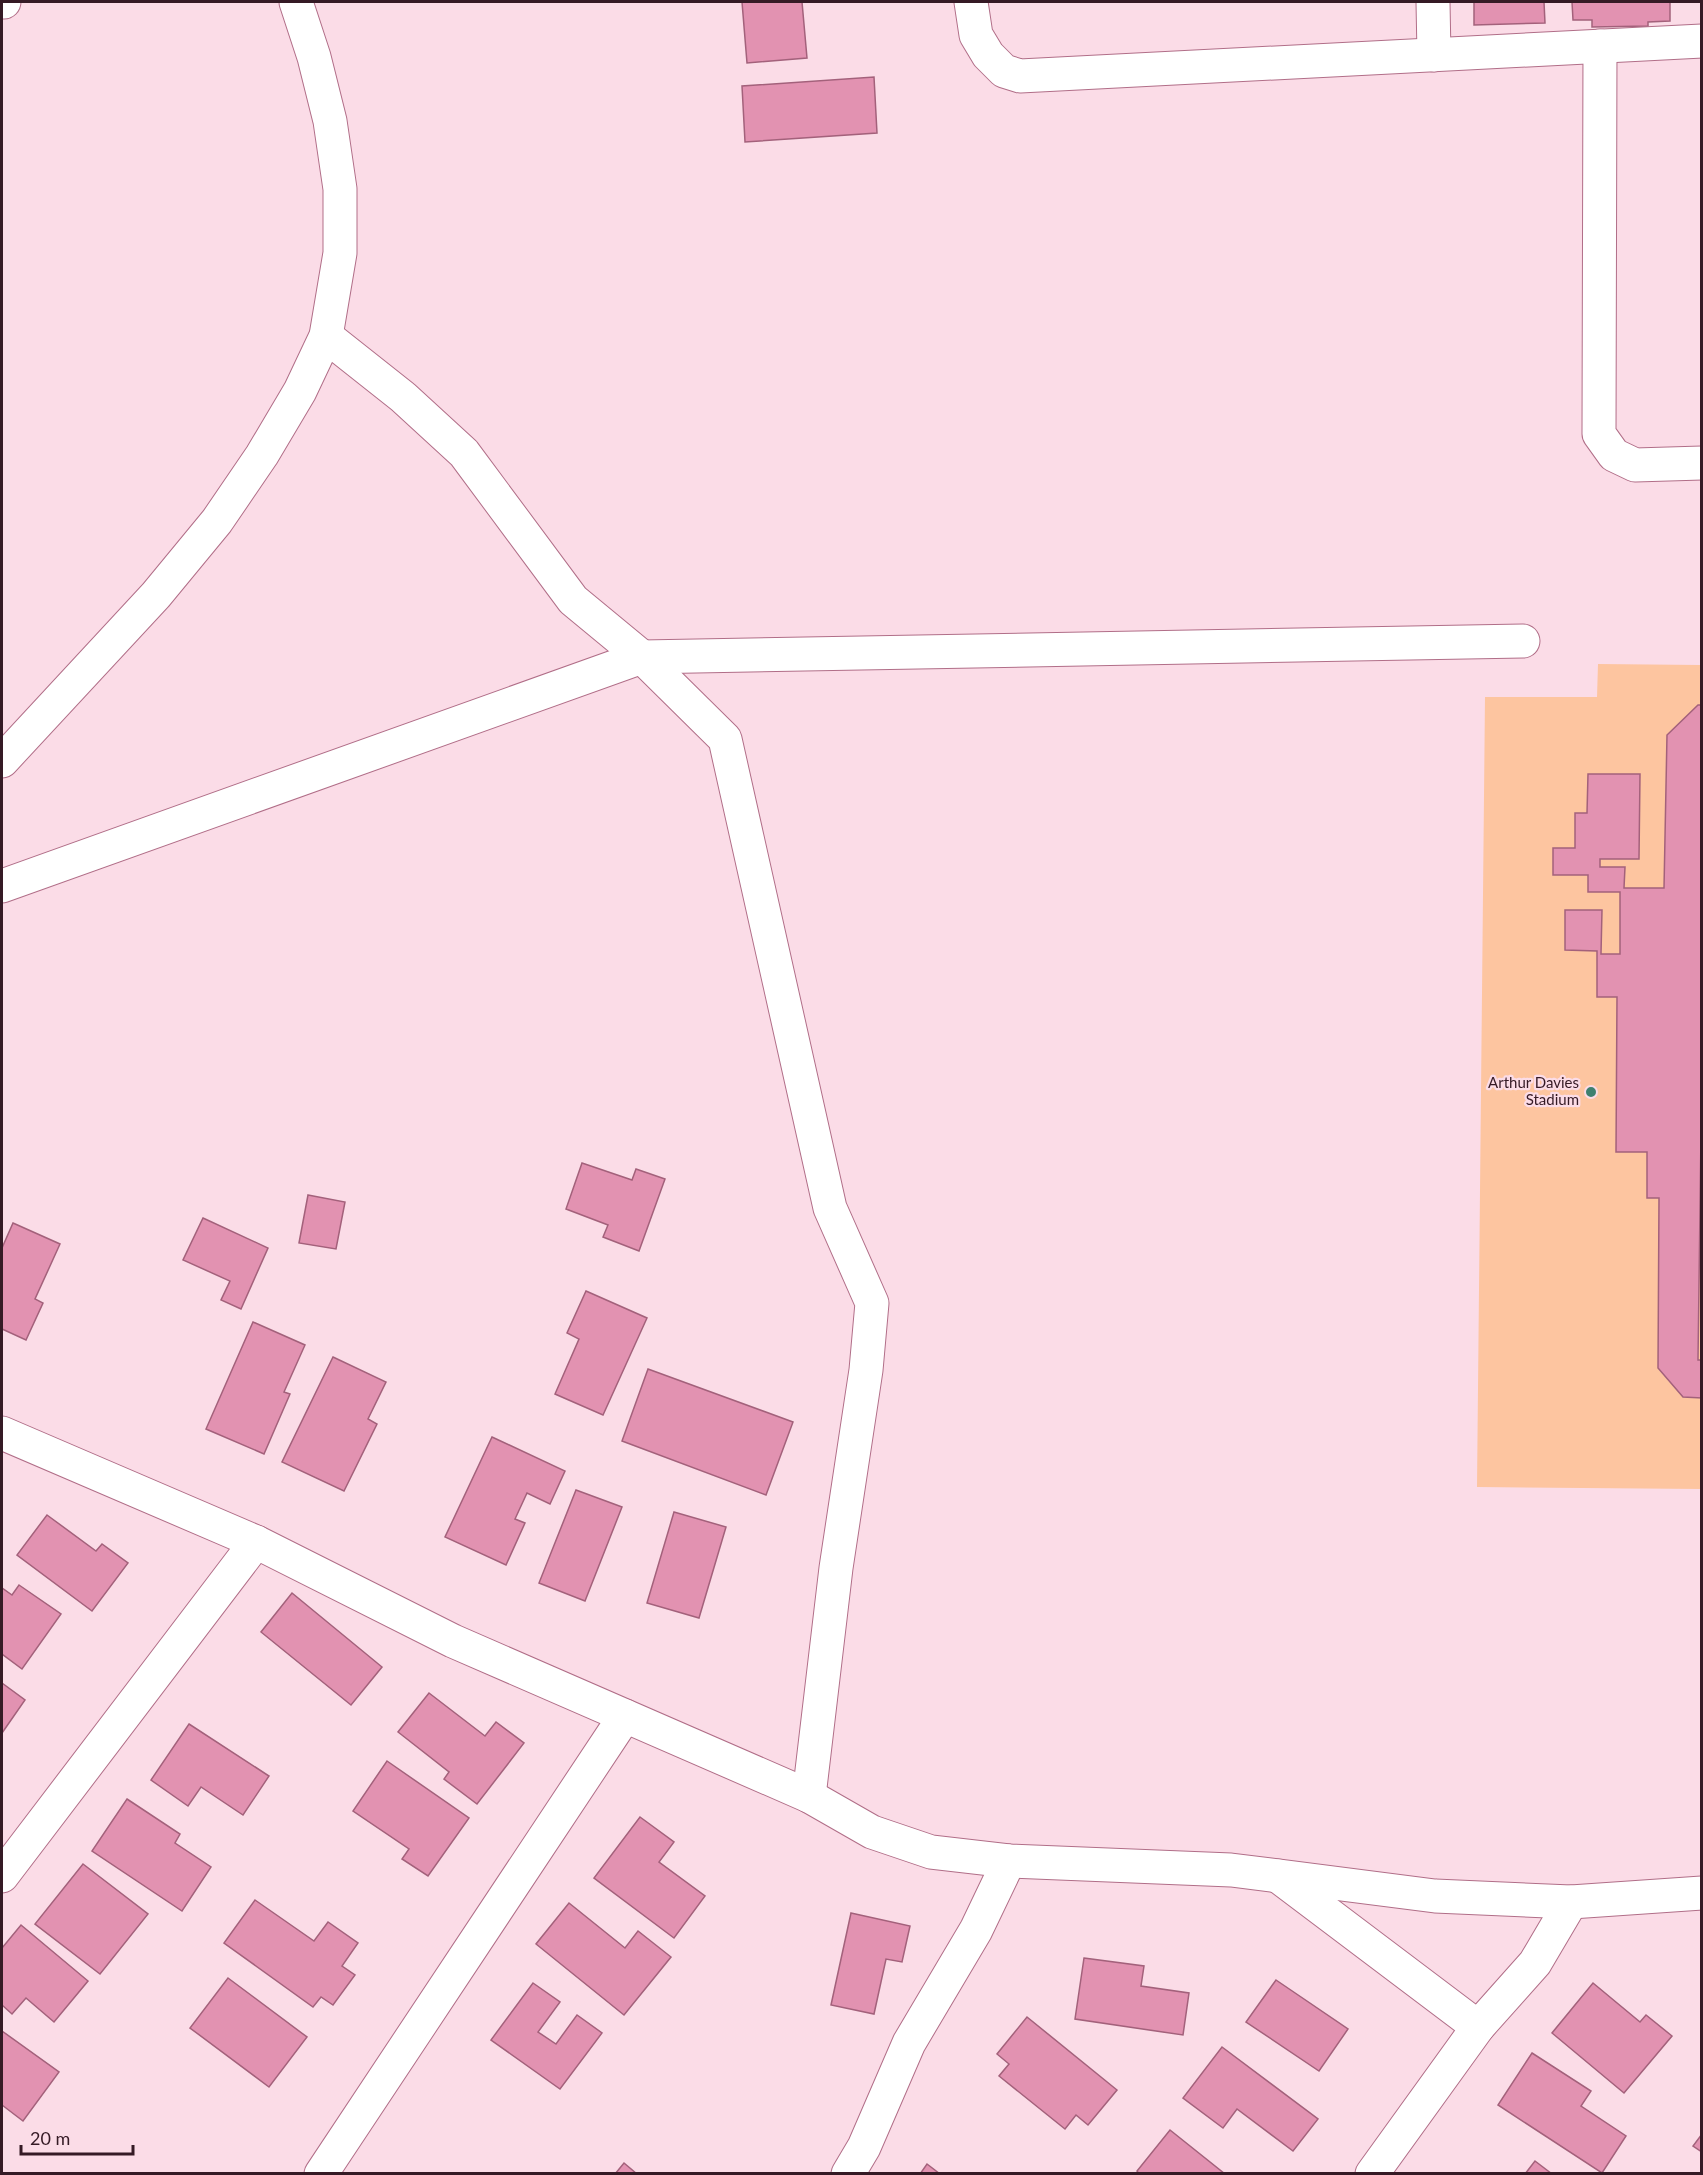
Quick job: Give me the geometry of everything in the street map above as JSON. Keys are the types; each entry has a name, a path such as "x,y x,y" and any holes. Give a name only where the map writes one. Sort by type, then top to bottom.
{"street":[{"path":"6,746 156,595 217,521 262,455 295,400 326,336 340,252 340,189 330,121 314,57 296,2"},
{"path":"971,2 976,35 988,55 1004,71 1020,76 1701,41"},
{"path":"1433,2 1434,54"},
{"path":"1600,46 1599,434 1614,455 1635,465 1701,463"},
{"path":"326,336 403,397 464,453 573,600 642,657 725,739 830,1208 872,1302 866,1370 836,1568 809,1796"},
{"path":"2,886 642,657 1523,641"},
{"path":"2,1433 256,1542 453,1641 809,1796 872,1832 931,1852 1009,1861 1231,1870 1435,1896 1571,1902 1701,1893"},
{"path":"2,1876 256,1542"},
{"path":"321,2174 625,1716"},
{"path":"848,2174 864,2147 909,2043 976,1930 1009,1861"},
{"path":"1278,1876 1478,2027"},
{"path":"1372,2174 1478,2027 1535,1963 1571,1902"}],"shaded area":[{"name":"Arthur Davies Stadium","path":"1598,664 1701,665 1701,1489 1477,1487 1485,697 1597,697"}],"building":[{"path":"742,2 802,2 807,58 747,63"},
{"path":"1474,2 1544,2 1545,23 1474,25"},
{"path":"1572,2 1670,2 1670,21 1648,22 1648,26 1592,27 1592,20 1573,20"},
{"path":"874,77 877,133 745,142 742,86"},
{"path":"1698,705 1702,705 1702,1058 1698,1360 1702,1360 1702,1398 1683,1397 1658,1368 1659,1198 1647,1198 1647,1152 1616,1152 1617,997 1597,997 1597,951 1565,950 1565,910 1602,910 1601,954 1620,954 1620,892 1588,892 1588,875 1553,875 1553,848 1575,848 1575,813 1587,813 1588,774 1640,774 1639,859 1600,859 1600,867 1625,867 1624,888 1664,888 1667,735"},
{"path":"582,1163 632,1180 636,1169 665,1179 639,1251 603,1237 608,1225 566,1209"},
{"path":"308,1195 345,1202 336,1249 299,1243"},
{"path":"203,1218 268,1248 241,1309 221,1300 230,1281 183,1260"},
{"path":"13,1223 60,1244 35,1299 43,1303 26,1340 2,1329 2,1248"},
{"path":"586,1291 647,1318 603,1415 555,1394 579,1339 567,1333"},
{"path":"253,1322 305,1345 284,1392 290,1394 264,1454 206,1429"},
{"path":"333,1357 386,1382 368,1419 377,1424 344,1491 282,1462"},
{"path":"648,1369 793,1422 766,1495 622,1441"},
{"path":"492,1437 565,1471 550,1504 527,1493 515,1519 525,1523 506,1565 445,1537"},
{"path":"576,1490 622,1507 585,1601 539,1583"},
{"path":"674,1512 726,1527 699,1618 647,1603"},
{"path":"47,1515 96,1551 102,1544 128,1563 92,1611 17,1555"},
{"path":"19,1585 61,1614 22,1669 2,1654 2,1588 12,1595"},
{"path":"292,1593 382,1667 351,1705 261,1632"},
{"path":"2,1683 25,1700 2,1733"},
{"path":"429,1693 485,1736 496,1722 524,1743 477,1804 444,1779 449,1772 398,1732"},
{"path":"189,1724 269,1776 243,1815 201,1787 188,1806 151,1780"},
{"path":"387,1761 469,1818 428,1876 402,1859 409,1849 353,1811"},
{"path":"127,1799 180,1834 175,1843 211,1867 182,1911 92,1851"},
{"path":"640,1817 674,1842 659,1862 705,1896 674,1938 594,1878"},
{"path":"83,1864 148,1914 100,1974 35,1924"},
{"path":"255,1900 314,1941 328,1922 358,1943 342,1966 355,1975 333,2005 321,1997 313,2007 224,1943"},
{"path":"569,1903 625,1948 638,1931 671,1957 624,2015 536,1944"},
{"path":"851,1913 910,1926 902,1962 886,1959 874,2014 831,2005"},
{"path":"21,1925 88,1981 54,2022 26,1998 12,2014 2,2005 2,1948"},
{"path":"1084,1958 1144,1966 1141,1986 1189,1993 1183,2035 1075,2019"},
{"path":"228,1978 307,2037 269,2087 190,2028"},
{"path":"1276,1980 1348,2029 1319,2071 1246,2022"},
{"path":"533,1983 560,2002 538,2032 556,2044 577,2015 602,2033 560,2089 491,2040"},
{"path":"1593,1983 1640,2022 1646,2015 1672,2036 1624,2093 1552,2033"},
{"path":"1027,2017 1117,2090 1088,2125 1076,2115 1065,2129 999,2076 1009,2064 997,2054"},
{"path":"2,2031 59,2072 23,2121 2,2105"},
{"path":"1222,2047 1318,2119 1293,2151 1237,2109 1223,2128 1183,2098"},
{"path":"1532,2053 1591,2091 1581,2106 1626,2136 1602,2173 1498,2105"},
{"path":"1170,2130 1225,2174 1139,2174 1137,2171"},
{"path":"1702,2134 1702,2152 1693,2146"},
{"path":"1535,2161 1552,2174 1525,2174"},
{"path":"624,2163 637,2174 615,2174"},
{"path":"927,2164 940,2174 920,2174"}],"place":[{"name":"Arthur Davies Stadium","path":"1591,1092"}]}
